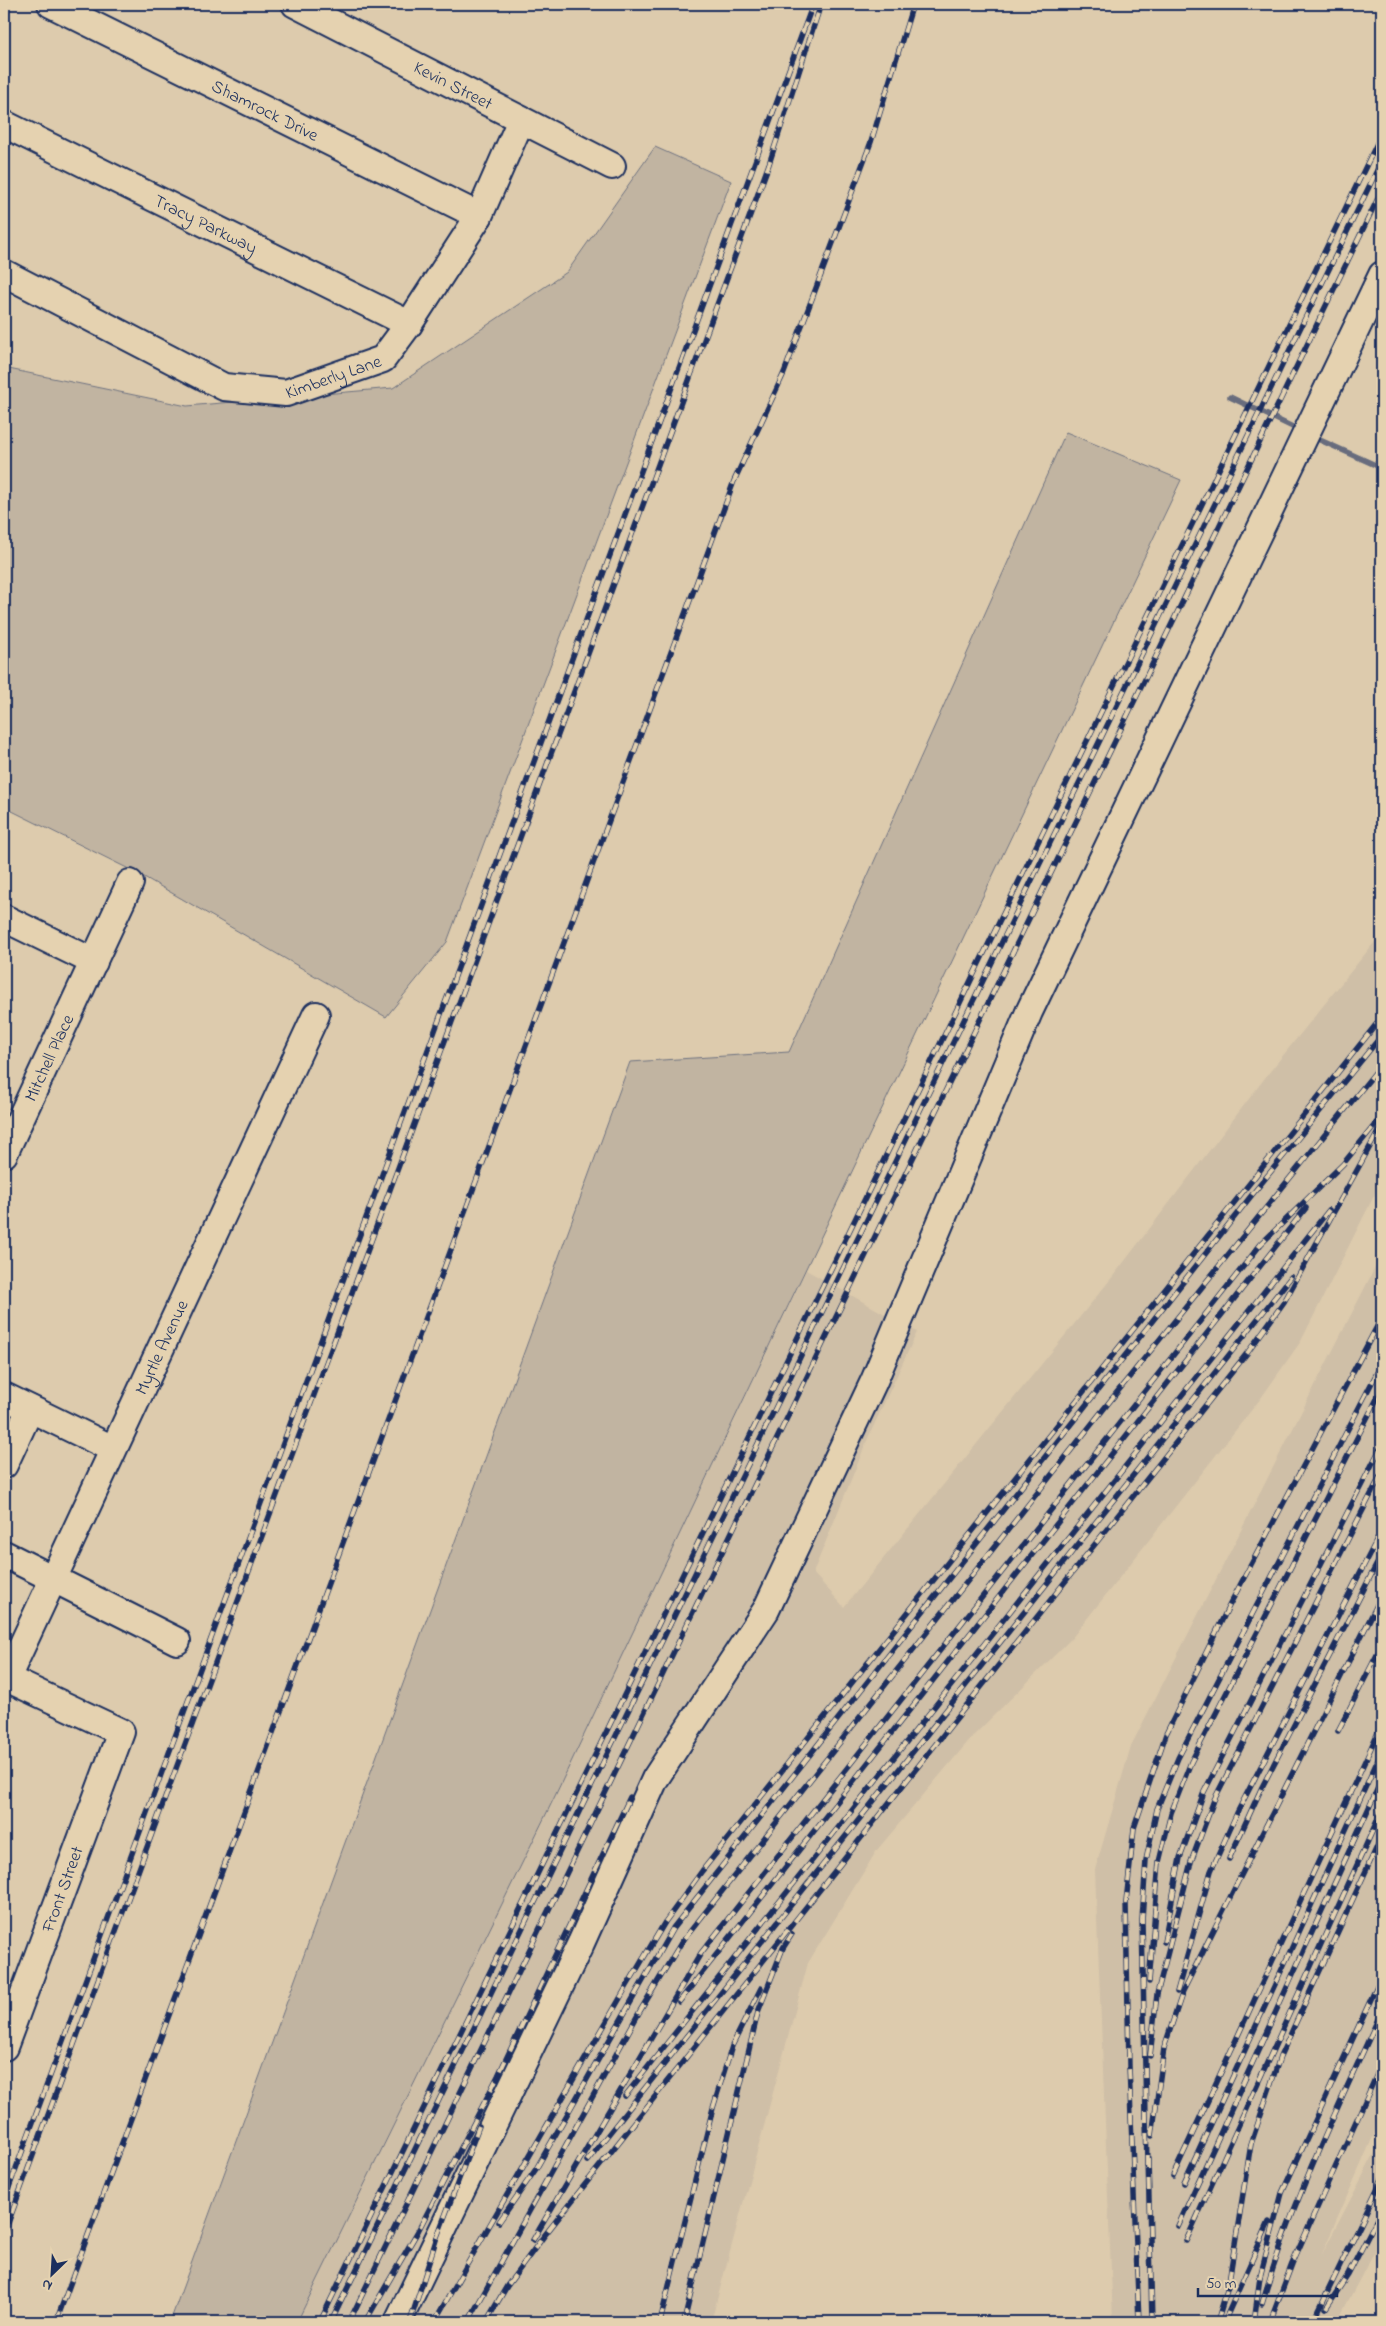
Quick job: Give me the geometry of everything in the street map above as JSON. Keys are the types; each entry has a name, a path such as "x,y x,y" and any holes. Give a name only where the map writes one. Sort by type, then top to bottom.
{"street":[{"name":"Shamrock Drive","path":"51,4 479,216"},
{"name":"Kevin Street","path":"295,4 612,166"},
{"name":"Kimberly Lane","path":"4,273 224,387 286,393 383,360 409,324 479,216 521,120"},
{"name":"Tracy Parkway","path":"4,124 409,324"},
{"path":"398,2322 581,1943 655,1779 766,1610 874,1381 1029,1012 1382,276"},
{"name":"Mitchell Place","path":"4,1154 130,883"},
{"path":"4,918 94,962"},
{"name":"Myrtle Avenue","path":"6,1678 54,1579 316,1015"},
{"path":"4,1396 113,1449"},
{"path":"4,1465 30,1409"},
{"path":"4,1554 177,1641"},
{"name":"Front Street","path":"4,2047 121,1732 6,1678"}],"shaded area":[{"path":"655,147 731,181 447,942 386,1017 139,874 4,807 4,368 187,406 393,388 567,272"},
{"path":"1066,432 1181,480 554,1798 297,2322 170,2322 630,1062 789,1052"},
{"path":"1382,933 1382,1180 1301,1341 1261,1398 1071,1639 972,1737 877,1850 808,1963 711,2322 297,2322 554,1798 806,1270 917,1332 868,1438 813,1573 844,1607 1114,1275 1268,1074"},
{"path":"1382,1254 1382,2116 1321,2256 1382,2139 1382,2237 1337,2322 1113,2322 1095,1870 1131,1746"}],"waterway":[{"path":"1230,397 1301,431"},
{"path":"1311,436 1382,468"}],"railway":[{"path":"4,2201 813,4"},
{"path":"4,2234 769,164 821,4"},
{"path":"56,2322 734,481 784,373 871,142 913,4"},
{"path":"320,2322 1382,133"},
{"path":"331,2322 1382,160"},
{"path":"349,2322 1382,190"},
{"path":"434,2322 665,1922 702,1871 1382,1017"},
{"path":"499,2222 536,2169 673,1928 1255,1191 1382,1035"},
{"path":"468,2322 640,2011 681,1943 1110,1401 1382,1064"},
{"path":"533,2240 701,1953 1261,1244 1343,1164 1382,1116"},
{"path":"486,2322 507,2286 544,2236 1248,1352 1284,1302 1382,1125"},
{"path":"679,2002 1306,1208"},
{"path":"625,2096 1329,1210"},
{"path":"587,2161 1291,1277"},
{"path":"1139,2322 1129,2066 1126,1902 1134,1828 1166,1734 1228,1608 1382,1317"},
{"path":"1147,2166 1142,1920 1146,1860 1157,1809 1178,1758 1382,1363"},
{"path":"1149,1982 1159,1862 1171,1813 1191,1762 1382,1389"},
{"path":"1164,1942 1180,1858 1204,1792 1382,1445"},
{"path":"1150,2056 1157,1994 1191,1862 1214,1800 1382,1473"},
{"path":"1177,1992 1211,1871 1237,1813 1382,1530"},
{"path":"1229,1859 1262,1787 1382,1554"},
{"path":"1152,2136 1164,2048 1183,1991 1382,1595"},
{"path":"1338,1731 1382,1645"},
{"path":"1173,2176 1382,1724"},
{"path":"1184,2183 1382,1751"},
{"path":"1178,2226 1382,1779"},
{"path":"365,2322 418,2231 498,2076 630,1797"},
{"path":"1186,2241 1382,1810"},
{"path":"1217,2322 1228,2287 1251,2144 1280,2057 1382,1836"},
{"path":"684,2322 758,2012 783,1948 792,1934"},
{"path":"1254,2322 1260,2277 1282,2193 1382,1975"},
{"path":"660,2322 713,2108 732,2046 761,1988"},
{"path":"1262,2304 1301,2191 1382,2010"},
{"path":"1270,2322 1292,2264 1382,2063"},
{"path":"410,2322 437,2237 479,2126"},
{"path":"1148,2158 1152,2322"},
{"path":"1313,2322 1382,2179"},
{"path":"1326,2308 1348,2275 1382,2209"},
{"path":"1224,2322 1269,2222"}]}
